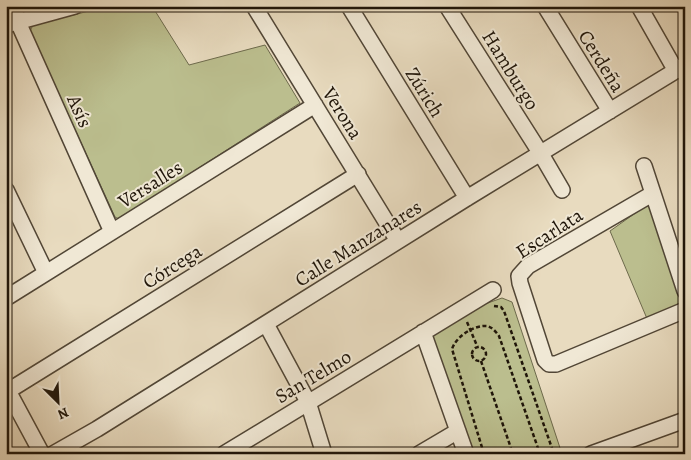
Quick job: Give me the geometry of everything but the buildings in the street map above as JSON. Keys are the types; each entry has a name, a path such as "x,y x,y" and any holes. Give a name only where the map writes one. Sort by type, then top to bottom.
{"street":[{"name":"Asís","path":"14,6 12,23 112,232"},
{"path":"12,23 75,6"},
{"name":"Verona","path":"254,6 398,241"},
{"name":"Zúrich","path":"349,6 467,198"},
{"name":"Hamburgo","path":"447,6 562,190"},
{"name":"Cerdeña","path":"545,6 610,112"},
{"path":"639,6 681,68"},
{"name":"Calle Manzanares","path":"53,454 97,429 467,198 681,68"},
{"name":"Versalles","path":"6,298 315,105"},
{"path":"644,166 685,291"},
{"name":"Córcega","path":"7,389 358,174"},
{"path":"6,190 46,274"},
{"name":"Escarlata","path":"652,194 528,266 520,276 520,283 544,360 549,364 556,364 685,310"},
{"name":"San Telmo","path":"224,454 493,290"},
{"path":"266,324 308,402 324,454"},
{"path":"423,332 466,454"},
{"path":"7,389 42,454"},
{"path":"591,454 685,420"},
{"path":"419,454 458,431"}],"path":[{"path":"490,307 497,305 504,311 554,454"},
{"path":"465,316 478,348"},
{"path":"484,454 452,349 460,336 471,330 486,326 490,327 499,336 540,454"},
{"path":"478,348 482,348 486,353 485,358 481,361"},
{"path":"478,348 474,351 473,356 475,360 481,361"},
{"path":"481,361 512,454"}],"green space":[{"path":"109,6 152,6 189,65 265,45 300,103 119,219 115,217 30,31 33,25"},
{"path":"651,202 685,304 648,321 610,231"},
{"path":"502,298 512,302 562,454 474,454 468,438 452,429 424,350 433,331 465,311"}]}
